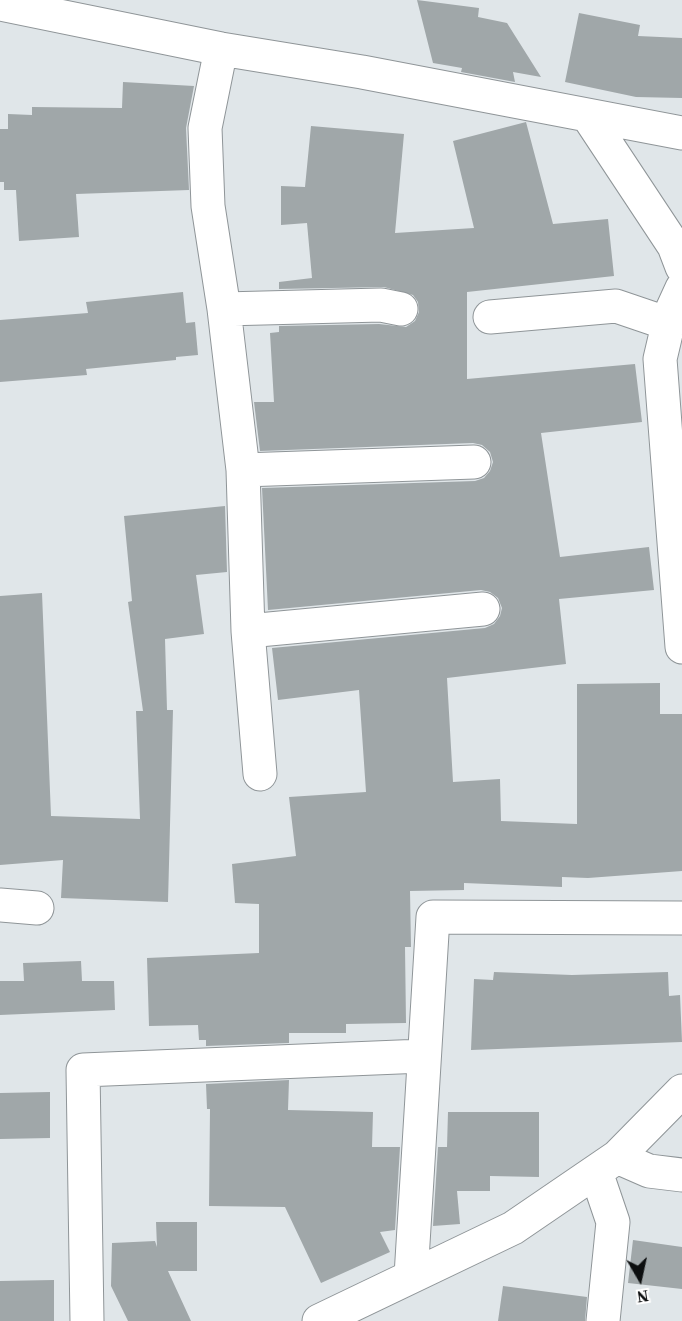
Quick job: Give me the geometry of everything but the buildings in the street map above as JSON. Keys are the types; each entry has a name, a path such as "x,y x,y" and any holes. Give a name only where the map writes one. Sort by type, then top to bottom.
{"street":[{"path":"0,4 221,49 362,72 682,133"},
{"path":"221,49 205,128 208,206 224,309 243,470 248,631 260,774"},
{"path":"588,116 674,246 682,267"},
{"path":"682,288 669,324 660,360 682,647"},
{"path":"224,309 381,305 401,309"},
{"path":"490,317 616,306 669,324"},
{"path":"243,470 474,462"},
{"path":"248,631 483,609"},
{"path":"0,904 37,908"},
{"path":"411,1276 433,917 682,918"},
{"path":"87,1321 83,1070 423,1056"},
{"path":"319,1321 375,1306 411,1276 513,1228 607,1165 682,1092"},
{"path":"607,1165 682,1175"},
{"path":"603,1321 613,1222 607,1165"}]}
